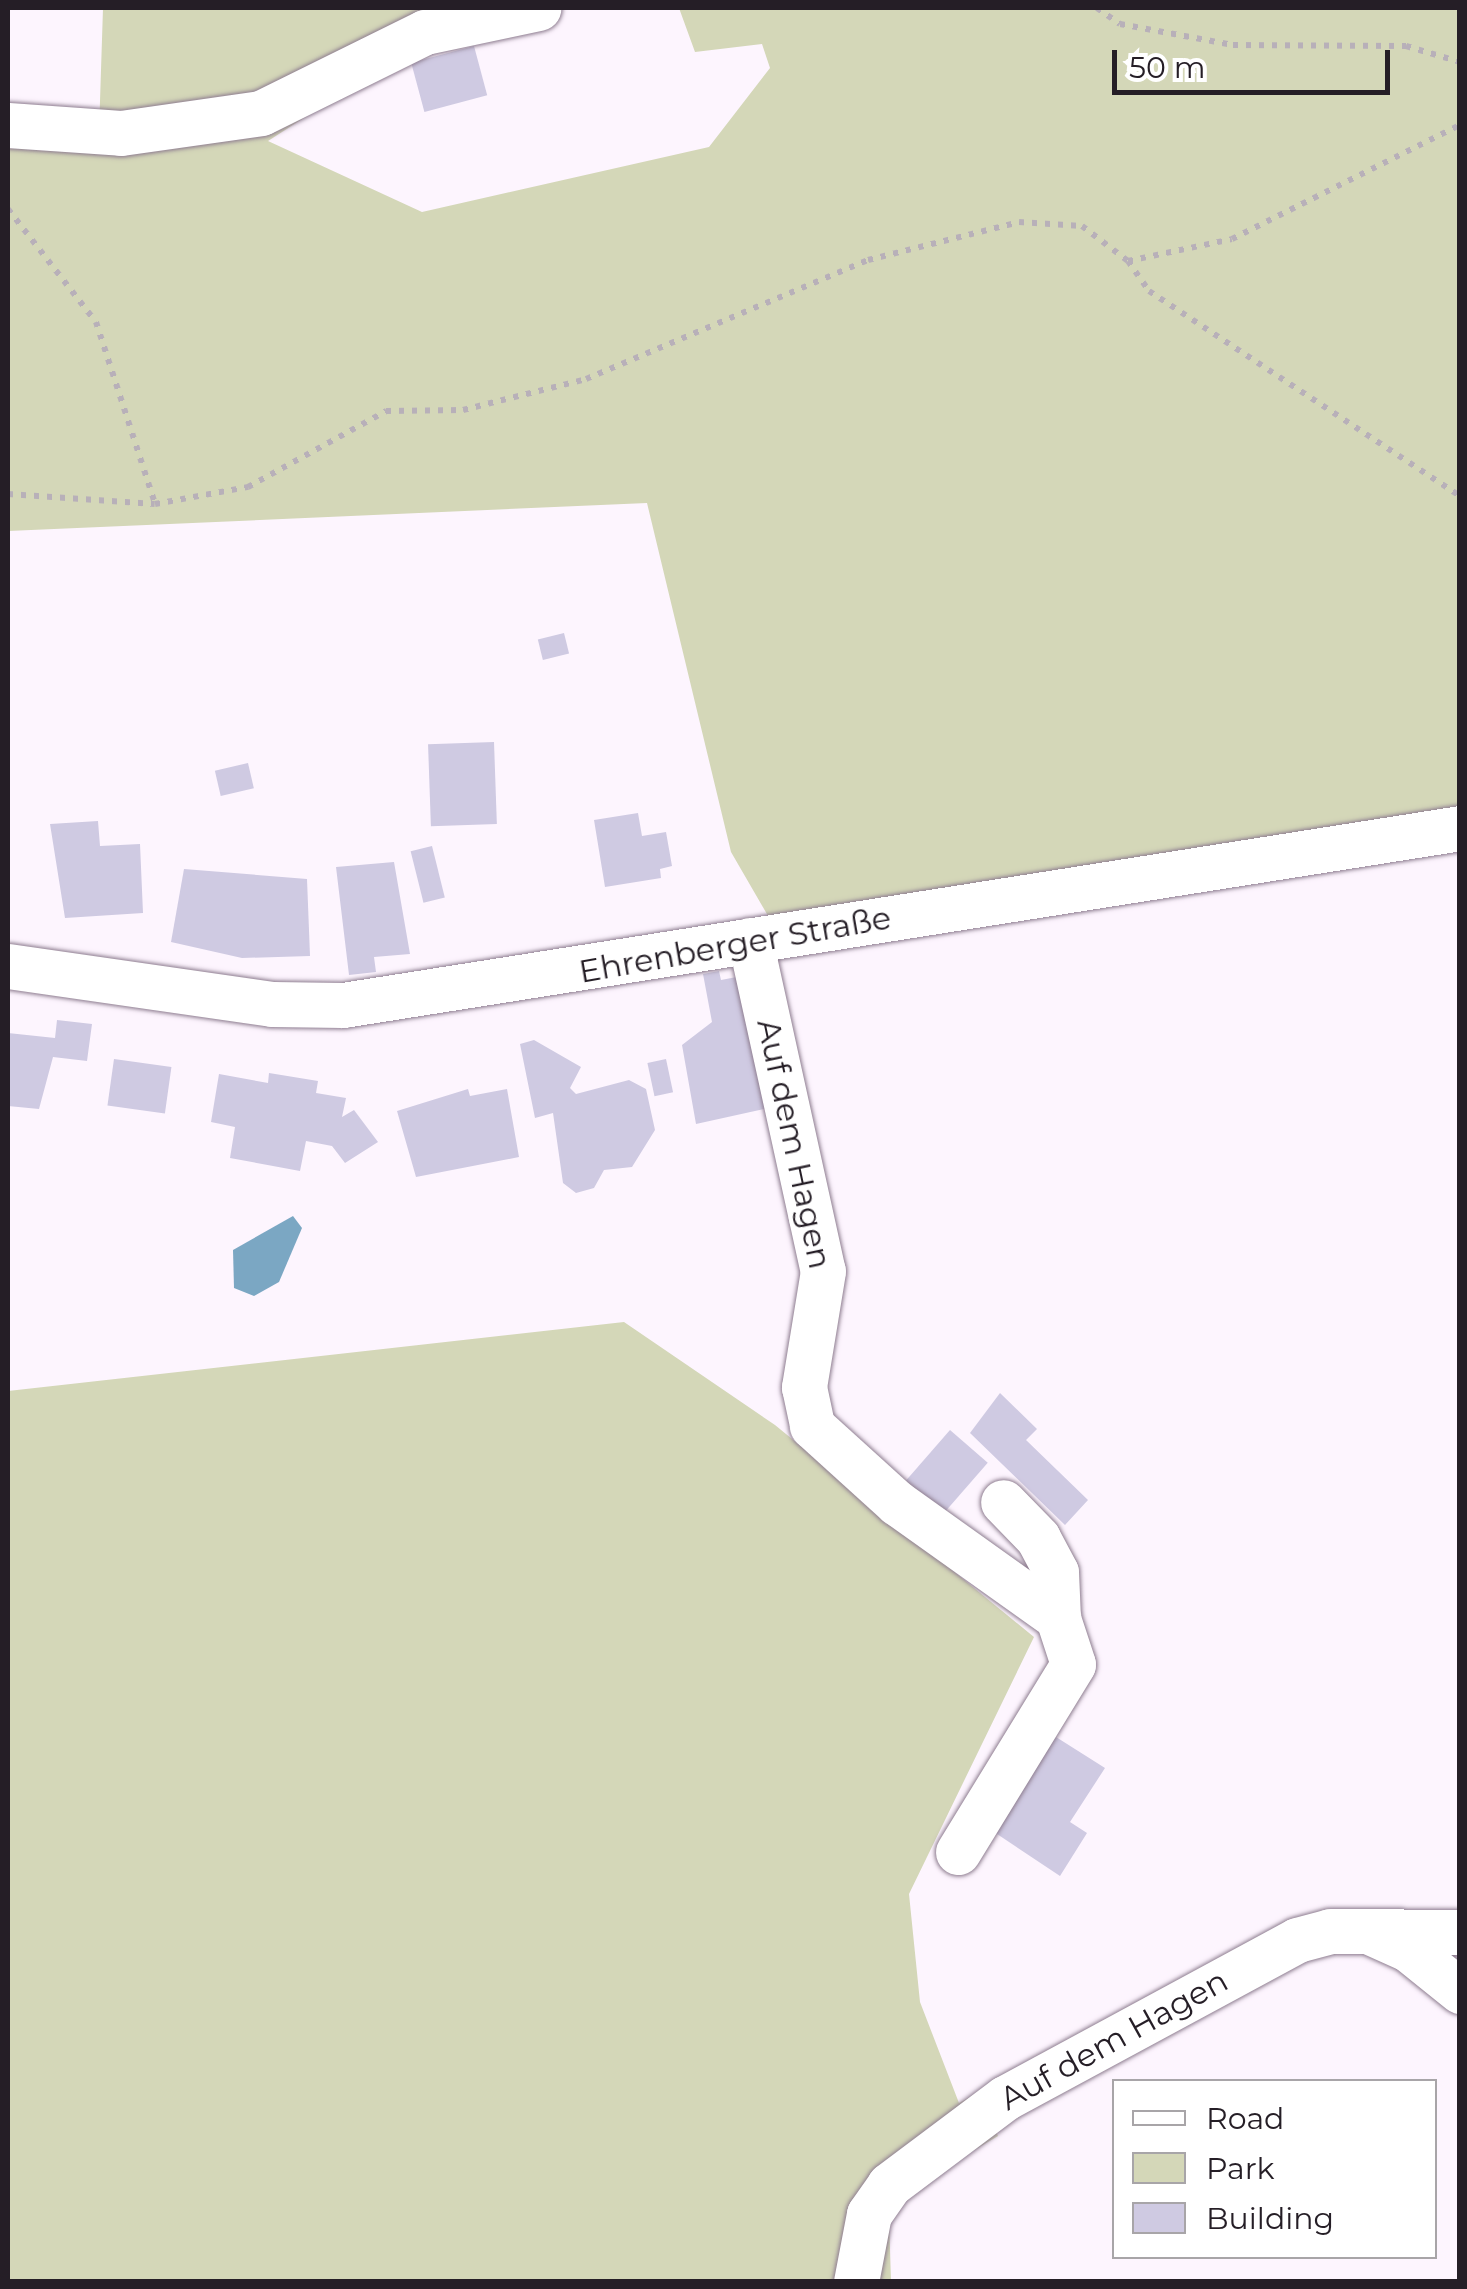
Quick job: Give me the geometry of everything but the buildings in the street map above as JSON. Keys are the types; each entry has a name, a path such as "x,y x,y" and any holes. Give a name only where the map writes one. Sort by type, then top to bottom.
{"street":[{"path":"8,125 121,133 246,116 426,32 538,8"},
{"name":"Ehrenberger Straße","path":"8,966 272,1004 343,1005 1460,828"},
{"name":"Auf dem Hagen","path":"750,940 823,1270 804,1387 812,1426 898,1503 1058,1618"},
{"path":"958,1852 1073,1664 1058,1618 1056,1572 1038,1538 1002,1502"},
{"path":"1366,1930 1408,1948 1460,1991"},
{"name":"Auf dem Hagen","path":"856,2282 868,2214 889,2185 981,2114 1297,1940 1366,1930 1460,1932"}],"path":[{"path":"1097,8 1120,24 1232,44 1406,46 1460,62"},
{"path":"1128,261 1232,238 1460,124"},
{"path":"8,209 32,230 96,322 154,504"},
{"path":"8,494 154,504 248,487 386,411 463,410 586,380 868,260 1020,222 1082,226 1128,261 1149,291 1460,496"}],"green space":[{"path":"103,8 564,8 402,55 268,141 422,212 709,147 770,68 762,44 695,52 679,8 1459,8 1459,844 775,928 731,852 647,503 8,531 8,140 99,132"},
{"path":"624,1322 775,1425 1034,1637 909,1894 920,2002 959,2103 979,2092 998,2136 913,2187 889,2217 891,2281 8,2281 8,1391"}],"water":[{"path":"293,1216 302,1228 279,1282 254,1296 234,1288 233,1250"}]}
